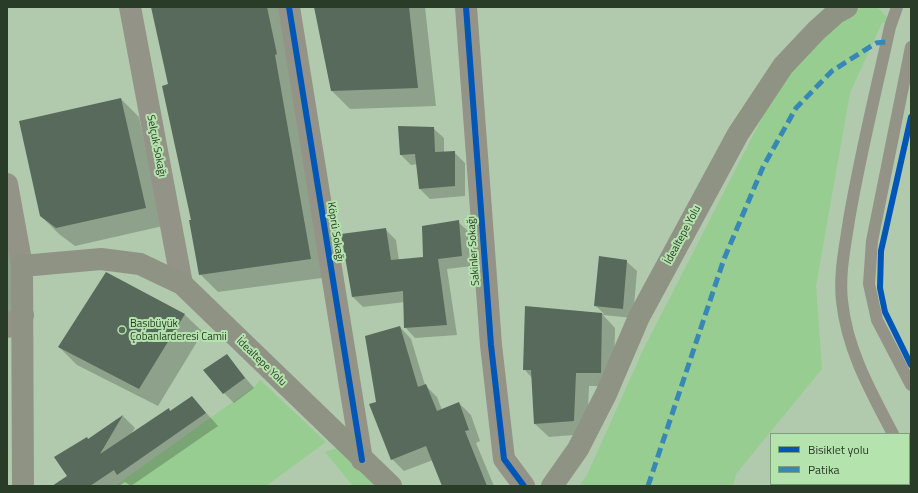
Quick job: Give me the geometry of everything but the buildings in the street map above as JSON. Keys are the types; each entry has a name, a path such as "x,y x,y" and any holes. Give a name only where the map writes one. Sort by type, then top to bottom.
{"main road":[{"name":"İdealtepe Yolu","path":"552,486 578,449 606,394 639,317 738,134 783,66 816,31 847,7"},
{"name":"İdealtepe Yolu","path":"22,266 101,259 140,264 182,284 362,460 391,486"},
{"path":"22,266 15,321 23,486"}],"street":[{"name":"Selçuk Sokağı","path":"130,7 182,284"},
{"name":"Köprü Sokağı","path":"289,7 362,460"},
{"name":"Sakinler Sokağı","path":"466,7 491,345 504,459 524,486"},
{"path":"7,184 22,266"}],"lane":[{"path":"892,433 861,372 851,344 842,301 841,274 857,168 890,26 897,7"},
{"path":"911,47 872,241 869,284 877,320 911,385"}],"green space":[{"path":"862,7 877,7 888,18 886,23 882,23 850,93 816,286 822,369 736,474 733,486 579,486 587,475 643,350 767,108 793,69 833,28"},
{"path":"260,380 326,442 266,486 115,486 255,386"},
{"path":"340,447 382,486 353,486 325,452"}],"marked path":[{"path":"648,486 724,259 763,167 796,108 832,71 876,43 886,42"}],"cycle path":[{"path":"289,7 362,460"},
{"path":"466,7 491,345 504,459 524,486"},
{"path":"911,117 881,251 880,288 885,312 911,365"}],"place":[{"name":"Başıbüyük Çobanlarderesi Camii","path":"122,330"}]}
